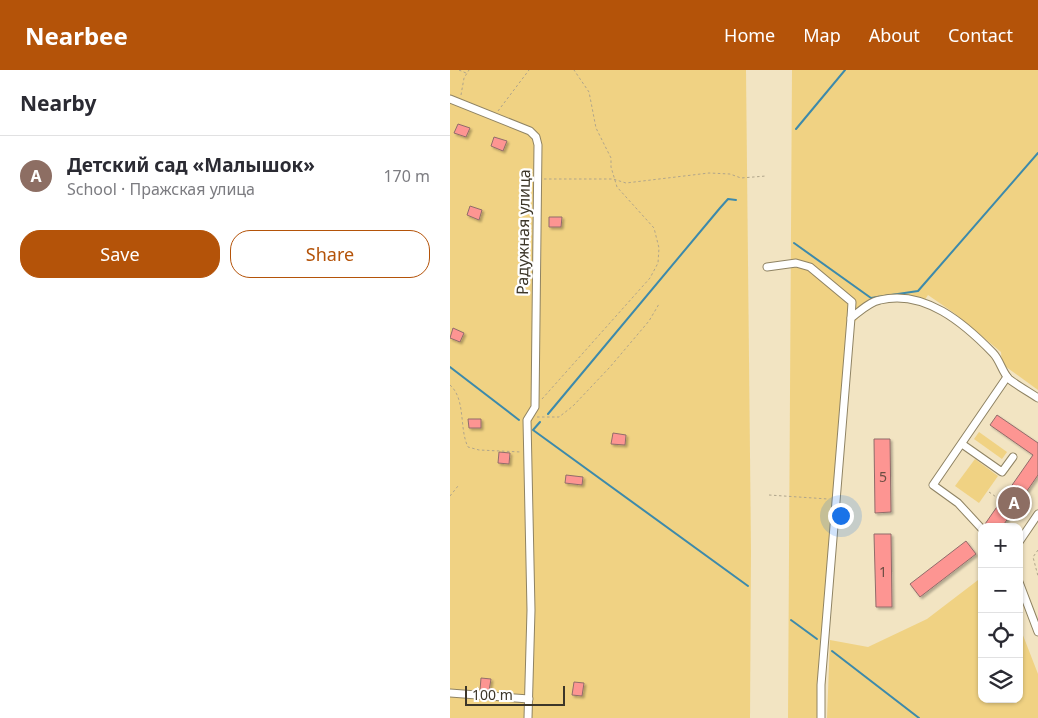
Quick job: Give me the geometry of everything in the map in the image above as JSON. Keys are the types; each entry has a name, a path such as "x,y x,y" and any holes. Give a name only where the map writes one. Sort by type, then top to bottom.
{"street":[{"name":"Радужная улица","path":"450,99 530,131 536,137 538,146 538,178 535,407"},
{"path":"766,267 796,264 810,266 852,302 821,685 821,718"},
{"path":"850,318 878,300 898,297 927,302 942,311 994,355 1007,377 1038,398"},
{"path":"978,525 958,503 933,485 1007,377"},
{"path":"528,718 531,610 527,420 535,407"},
{"path":"962,444 1002,472 1013,457"},
{"path":"1023,536 1038,514"},
{"path":"1023,593 1038,632"},
{"path":"450,693 529,699"}],"path":[{"path":"459,70 467,73"},
{"path":"459,102 469,70"},
{"path":"493,116 529,70"},
{"path":"535,407 650,278 658,263 659,248 654,228 617,187 614,179 612,158 596,128 588,92 574,70"},
{"path":"538,178 614,179 626,182 709,173 730,174 741,178 766,176"},
{"path":"527,420 540,416 559,417 573,406 610,367 649,320 659,304"},
{"path":"450,385 454,388 460,405 468,446 479,450 528,452"},
{"path":"450,496 458,486"},
{"path":"989,492 999,499"},
{"path":"769,495 836,499"},
{"path":"1038,550 1033,557 1038,576"}],"shaded area":[{"path":"450,70 746,70 751,552 750,718 450,718"},
{"path":"792,70 1038,70 1038,390 1002,364 1001,352 954,313 928,295 922,304 901,301 884,302 868,309 853,324 848,323 823,718 788,718"},
{"path":"979,432 1007,452 1002,459 974,439"},
{"path":"975,459 998,476 979,503 955,486"},
{"path":"978,580 978,703 1023,703 1023,635 1038,674 1038,718 827,718 830,640 868,647 927,619"}],"building":[{"path":"458,124 470,128 466,137 454,133"},
{"path":"494,137 507,141 503,151 491,146"},
{"path":"470,206 482,210 479,220 467,215"},
{"path":"549,217 562,217 561,227 549,227"},
{"path":"453,328 464,333 460,342 450,338"},
{"path":"997,415 1038,443 1038,475 1005,523 986,523 1033,455 990,425"},
{"path":"468,419 481,419 481,428 469,428"},
{"path":"613,433 626,435 625,445 611,444"},
{"path":"874,439 890,439 891,512 875,513"},
{"path":"499,452 510,453 509,464 498,463"},
{"path":"566,475 583,477 582,485 565,483"},
{"path":"874,534 891,534 892,607 876,607"},
{"path":"966,541 976,554 920,597 910,584"},
{"path":"481,678 491,679 489,691 480,690"},
{"path":"574,682 584,683 582,696 572,695"}],"waterway":[{"path":"796,129 845,70"},
{"path":"794,243 871,298 918,291 1038,153"},
{"path":"548,414 720,208 728,199 736,200"},
{"path":"450,367 519,420"},
{"path":"540,422 533,430 748,586"},
{"path":"791,620 817,639"},
{"path":"832,651 919,718"}],"place":[{"name":"Детский сад «Малышок»","path":"1014,503"}]}
